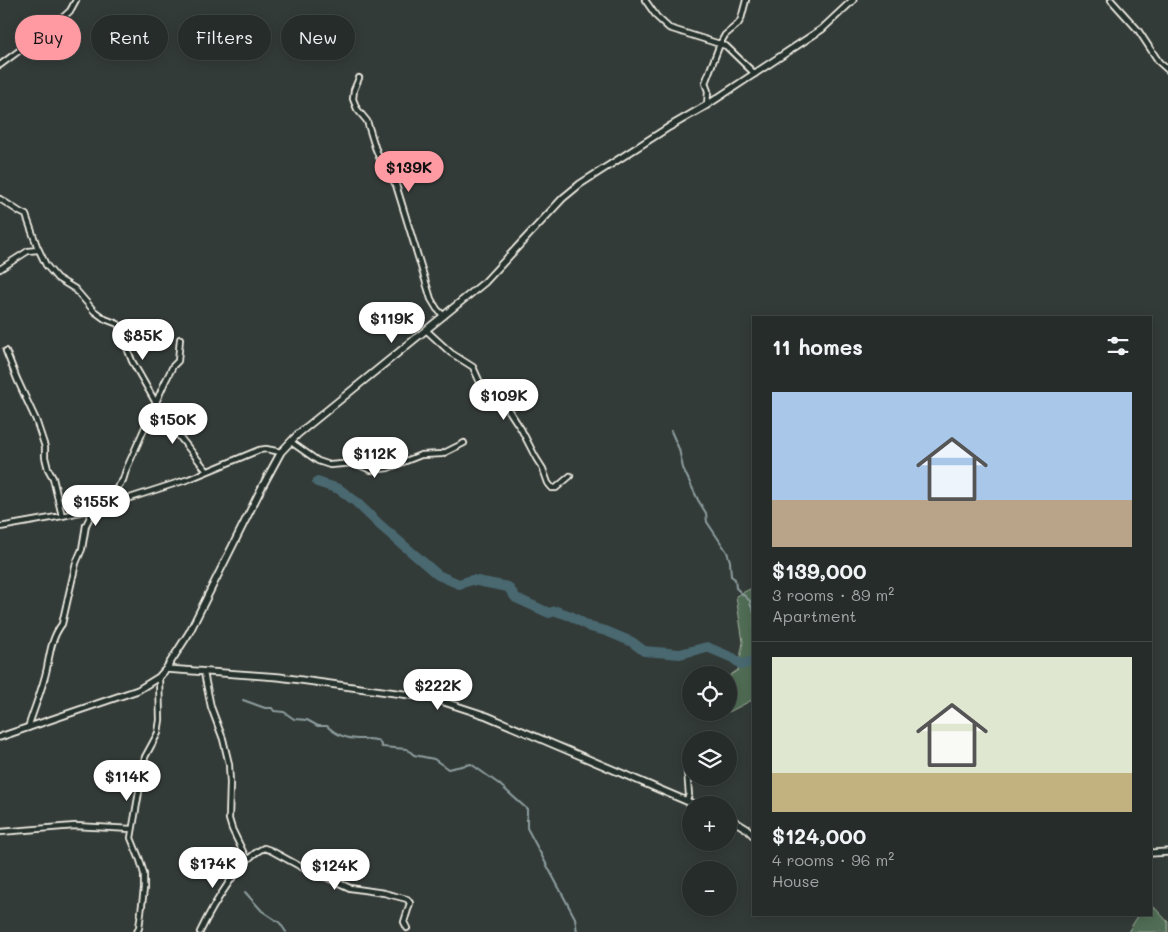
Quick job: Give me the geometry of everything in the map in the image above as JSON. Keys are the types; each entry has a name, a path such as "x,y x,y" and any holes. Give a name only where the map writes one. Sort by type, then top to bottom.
{"street":[{"path":"0,65 60,21 70,11 76,0"},
{"path":"645,0 657,18 668,28 720,44 731,50 755,74"},
{"path":"707,105 708,90 705,83 724,35 738,24 746,0"},
{"path":"0,737 138,690 159,677 189,633 262,487 281,452 290,442 485,282 563,198 597,173 707,105 822,29 853,0"},
{"path":"1111,0 1138,30 1159,62 1168,70"},
{"path":"359,78 353,96 357,109 367,121 374,147 396,185 431,299 444,316"},
{"path":"0,199 26,215 38,250 46,265 58,278 75,290 94,311 105,319 118,324 132,361 156,405 207,472"},
{"path":"0,268 28,251 38,250"},
{"path":"426,330 450,353 473,367 482,387 504,403 521,429 552,488 556,488 570,476"},
{"path":"28,728 47,669 48,657 56,632 62,624 76,563 82,549 86,525 91,515 102,506 123,480 165,382 173,366 178,361 180,339"},
{"path":"6,351 36,420 45,446 45,457 53,478 62,516"},
{"path":"290,442 318,461 330,466 354,463 371,470 388,468 421,455 442,454 464,443"},
{"path":"0,527 62,516 102,506 189,479 259,450 272,449 281,452"},
{"path":"166,669 279,677 432,698 487,716 682,799"},
{"path":"204,673 211,707 224,739 229,764 229,820 247,860"},
{"path":"137,932 144,889 144,874 131,838 145,757 158,733 160,720 159,677"},
{"path":"737,823 752,834"},
{"path":"0,832 75,826 132,829"},
{"path":"200,932 213,905 247,860 261,849 267,849 316,875 326,876 350,888 384,893 407,900 410,903 404,922 408,928"},
{"path":"1152,853 1168,852"}],"green space":[{"path":"752,588 752,700 737,708 737,671 743,642 736,596"},
{"path":"1152,906 1168,922 1168,932 1128,932 1138,916 1152,916"}],"waterway":[{"path":"671,431 679,449 683,468 706,513 707,522 727,552 731,576 735,579 736,588 750,601 752,608"},
{"path":"317,482 339,489 438,575 459,584 472,580 508,587 516,598 549,613 556,611 571,616 590,627 606,631 632,642 644,651 680,654 707,647 733,658 742,665 752,661"},
{"path":"243,700 265,708 272,708 274,711 284,712 294,719 307,720 318,726 327,726 334,732 346,737 374,739 379,741 382,747 407,749 414,755 434,759 448,769 471,764 499,784 527,809 527,828 575,918 577,932"},
{"path":"245,892 262,911 280,923 286,932"}]}
